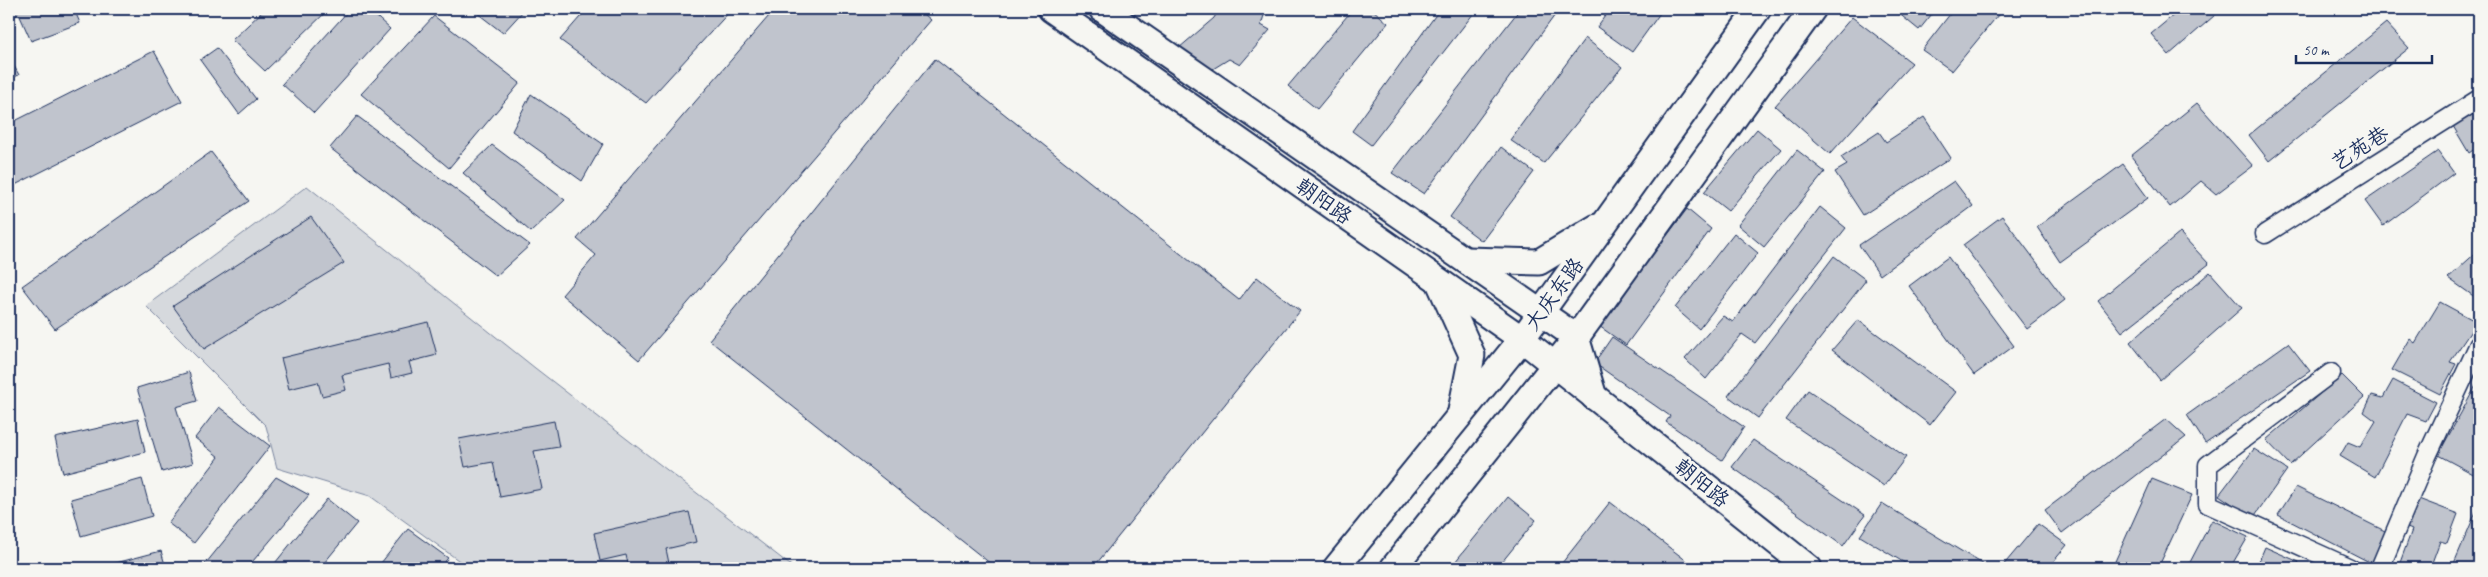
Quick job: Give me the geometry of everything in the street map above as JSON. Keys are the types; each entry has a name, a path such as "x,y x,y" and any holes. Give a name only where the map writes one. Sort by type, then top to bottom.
{"main road":[{"name":"朝阳路","path":"1051,9 1522,339 1809,568"},
{"name":"朝阳路","path":"1102,9 1576,337"},
{"name":"大庆东路","path":"1336,568 1522,339 1758,9"},
{"name":"大庆东路","path":"1392,568 1576,337 1813,9"},
{"path":"1466,260 1539,262 1606,222"},
{"path":"1439,282 1472,355 1460,415"},
{"path":"1576,337 1594,397"}],"street":[{"name":"艺苑巷","path":"2265,234 2479,99"},
{"path":"2380,568 2479,344"},
{"path":"2331,373 2208,465 2208,504 2350,568"}],"shaded area":[{"path":"307,186 535,368 794,568 469,568 370,496 277,468 266,426 146,306"}],"building":[{"path":"9,9 74,9 80,23 31,41 19,14 9,18"},
{"path":"265,9 329,9 265,71 232,40"},
{"path":"350,9 368,9 390,29 314,113 282,84"},
{"path":"472,9 525,9 503,33"},
{"path":"587,9 732,9 646,103 560,40"},
{"path":"775,9 918,9 931,20 639,360 562,295 596,255 577,239"},
{"path":"1219,9 1266,9 1261,25 1270,30 1240,65 1229,59 1200,77 1179,48 1214,18"},
{"path":"1353,9 1372,9 1388,23 1317,109 1288,86"},
{"path":"1440,9 1477,9 1371,145 1352,131"},
{"path":"1520,9 1546,9 1555,15 1424,194 1392,173"},
{"path":"1610,9 1663,9 1632,52 1597,27"},
{"path":"1900,9 1936,9 1919,30 1897,12"},
{"path":"1954,9 2003,9 1952,71 1922,50"},
{"path":"2181,9 2222,9 2169,55 2151,34"},
{"path":"434,16 520,83 449,168 361,94"},
{"path":"1852,17 1912,63 1830,154 1775,106"},
{"path":"2386,23 2409,48 2269,161 2249,135"},
{"path":"1585,38 1622,67 1544,163 1510,140"},
{"path":"217,48 256,99 239,114 200,60"},
{"path":"154,51 182,101 9,188 9,124"},
{"path":"9,57 19,75 9,79"},
{"path":"935,59 1239,300 1257,277 1300,311 1093,568 996,568 709,340"},
{"path":"531,94 603,144 582,181 512,131"},
{"path":"2197,103 2253,166 2216,194 2201,181 2170,207 2131,156"},
{"path":"2479,111 2479,146 2469,153 2453,126"},
{"path":"357,116 530,245 496,276 330,148"},
{"path":"1924,117 1951,158 1863,215 1835,172 1847,165 1841,157 1879,132 1886,142"},
{"path":"1757,129 1781,149 1728,211 1704,192"},
{"path":"492,145 565,200 531,232 463,173"},
{"path":"1501,147 1534,172 1482,241 1450,217"},
{"path":"1797,150 1825,172 1764,247 1738,225"},
{"path":"2438,151 2454,173 2383,226 2365,201"},
{"path":"211,152 249,201 55,329 22,286"},
{"path":"2123,164 2148,198 2060,262 2037,227"},
{"path":"1954,181 1973,206 1880,275 1859,245"},
{"path":"1820,207 1846,228 1755,343 1742,334 1706,379 1685,359 1723,316 1733,322"},
{"path":"1687,209 1711,229 1626,345 1599,326"},
{"path":"2002,216 2065,300 2027,329 1963,245"},
{"path":"311,217 344,263 204,349 173,306"},
{"path":"1734,233 1758,253 1699,329 1675,308"},
{"path":"2180,233 2209,264 2122,332 2098,301"},
{"path":"2479,250 2479,300 2448,278"},
{"path":"1834,256 1866,280 1758,418 1728,396"},
{"path":"1948,257 2014,346 1974,375 1909,286"},
{"path":"2210,272 2242,308 2160,380 2130,342"},
{"path":"2440,302 2477,322 2450,362 2456,364 2440,394 2392,370 2410,339 2415,343"},
{"path":"1858,320 1956,392 1930,425 1832,350"},
{"path":"428,322 437,355 409,362 412,373 391,378 388,364 342,375 346,390 322,396 318,382 289,389 281,358"},
{"path":"1612,337 1744,427 1722,460 1666,422 1670,416 1594,363"},
{"path":"2288,343 2310,371 2205,443 2187,415"},
{"path":"189,372 197,401 176,407 193,463 162,472 137,388"},
{"path":"2342,375 2364,397 2290,465 2266,440"},
{"path":"2393,380 2436,402 2426,421 2407,414 2375,477 2340,456 2348,442 2360,447 2376,421 2364,412 2372,395 2383,398"},
{"path":"2479,380 2479,477 2438,455"},
{"path":"1808,390 1906,457 1884,486 1786,420"},
{"path":"219,407 270,446 194,543 168,523 219,457 195,438"},
{"path":"138,419 145,452 63,473 55,438"},
{"path":"2166,419 2186,437 2062,533 2045,510"},
{"path":"554,421 559,447 534,451 542,489 500,497 493,462 465,467 459,439"},
{"path":"1753,440 1865,515 1843,546 1732,467"},
{"path":"2254,449 2287,470 2253,518 2219,495"},
{"path":"276,477 309,495 247,568 202,568"},
{"path":"142,479 152,516 81,536 71,499"},
{"path":"2152,479 2192,495 2158,568 2112,568"},
{"path":"2296,487 2387,532 2373,564 2278,515"},
{"path":"1508,497 1536,520 1497,568 1450,568"},
{"path":"2416,498 2458,514 2447,543 2440,541 2430,568 2398,568 2412,530 2405,527"},
{"path":"327,499 357,523 320,568 271,568"},
{"path":"1610,502 1696,568 1625,568 1616,561 1611,568 1558,568"},
{"path":"1882,503 1986,566 1985,568 1913,568 1860,536"},
{"path":"2478,507 2479,568 2452,568"},
{"path":"689,512 696,542 666,549 670,568 629,568 626,555 600,561 594,533"},
{"path":"2212,520 2248,537 2230,568 2187,568"},
{"path":"2038,524 2067,545 2048,568 2001,568"},
{"path":"408,529 448,558 439,568 377,568"},
{"path":"2265,547 2299,562 2296,568 2256,568"},
{"path":"161,551 166,568 97,568"}]}
